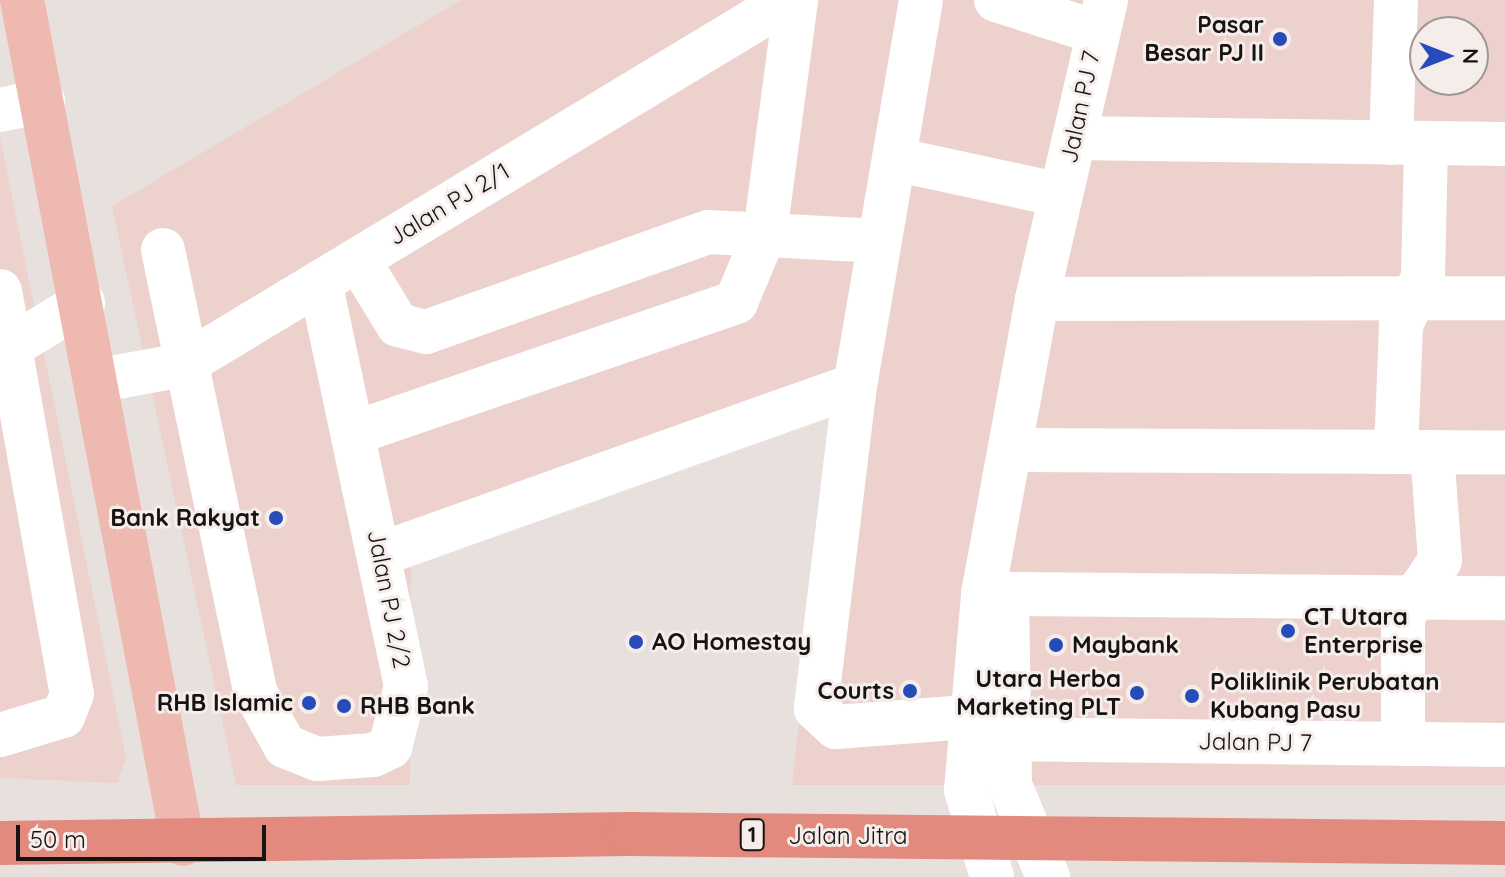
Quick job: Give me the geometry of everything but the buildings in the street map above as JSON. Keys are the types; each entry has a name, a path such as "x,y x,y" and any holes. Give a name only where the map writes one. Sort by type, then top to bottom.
{"highway":[{"name":"Jalan Jitra","path":"0,843 975,836 1505,843"}],"main road":[{"path":"22,0 100,380 183,844"}],"street":[{"name":"Jalan PJ 2/1","path":"100,380 183,365 788,0"},
{"path":"354,433 736,302 752,279 765,233 796,0"},
{"path":"921,0 855,385 816,709 836,727 967,717"},
{"path":"996,0 1101,16"},
{"path":"1396,0 1423,277 1401,325 1414,451 1440,560 1413,597 1402,626 1403,744"},
{"name":"Jalan PJ 7","path":"1002,521 1037,299 1101,16"},
{"path":"0,110 43,101"},
{"path":"1074,138 1505,144"},
{"path":"894,159 1060,195"},
{"path":"358,260 398,325 441,331 696,235 765,233 880,241"},
{"name":"Jalan PJ 2/2","path":"163,250 183,365 255,692 273,732 299,753 318,759 373,755 399,733 403,655 320,282"},
{"path":"0,291 72,706 63,716 0,735"},
{"path":"1037,299 1505,298"},
{"path":"8,351 83,303"},
{"path":"381,554 855,385"},
{"path":"1012,450 1505,453"},
{"path":"992,877 975,836 966,790 967,717 983,594 1002,521"},
{"path":"1002,521 1007,594 1005,739 1010,785 1048,877"},
{"path":"1007,594 1505,598"},
{"name":"Jalan PJ 7","path":"1005,739 1505,745"}],"shaded area":[{"path":"461,0 1505,0 1505,785 792,785 835,413 411,551 410,785 236,785 112,206"},
{"path":"0,137 126,757 118,783 0,778"}],"place":[{"name":"Pasar Besar PJ II","path":"1280,39"},
{"name":"Bank Rakyat","path":"276,518"},
{"name":"CT Utara Enterprise","path":"1288,631"},
{"name":"AO Homestay","path":"636,642"},
{"name":"Maybank","path":"1056,645"},
{"name":"Courts","path":"910,691"},
{"name":"Utara Herba Marketing PLT","path":"1137,693"},
{"name":"Poliklinik Perubatan Kubang Pasu","path":"1192,696"},
{"name":"RHB Islamic","path":"309,703"},
{"name":"RHB Bank","path":"344,706"}]}
